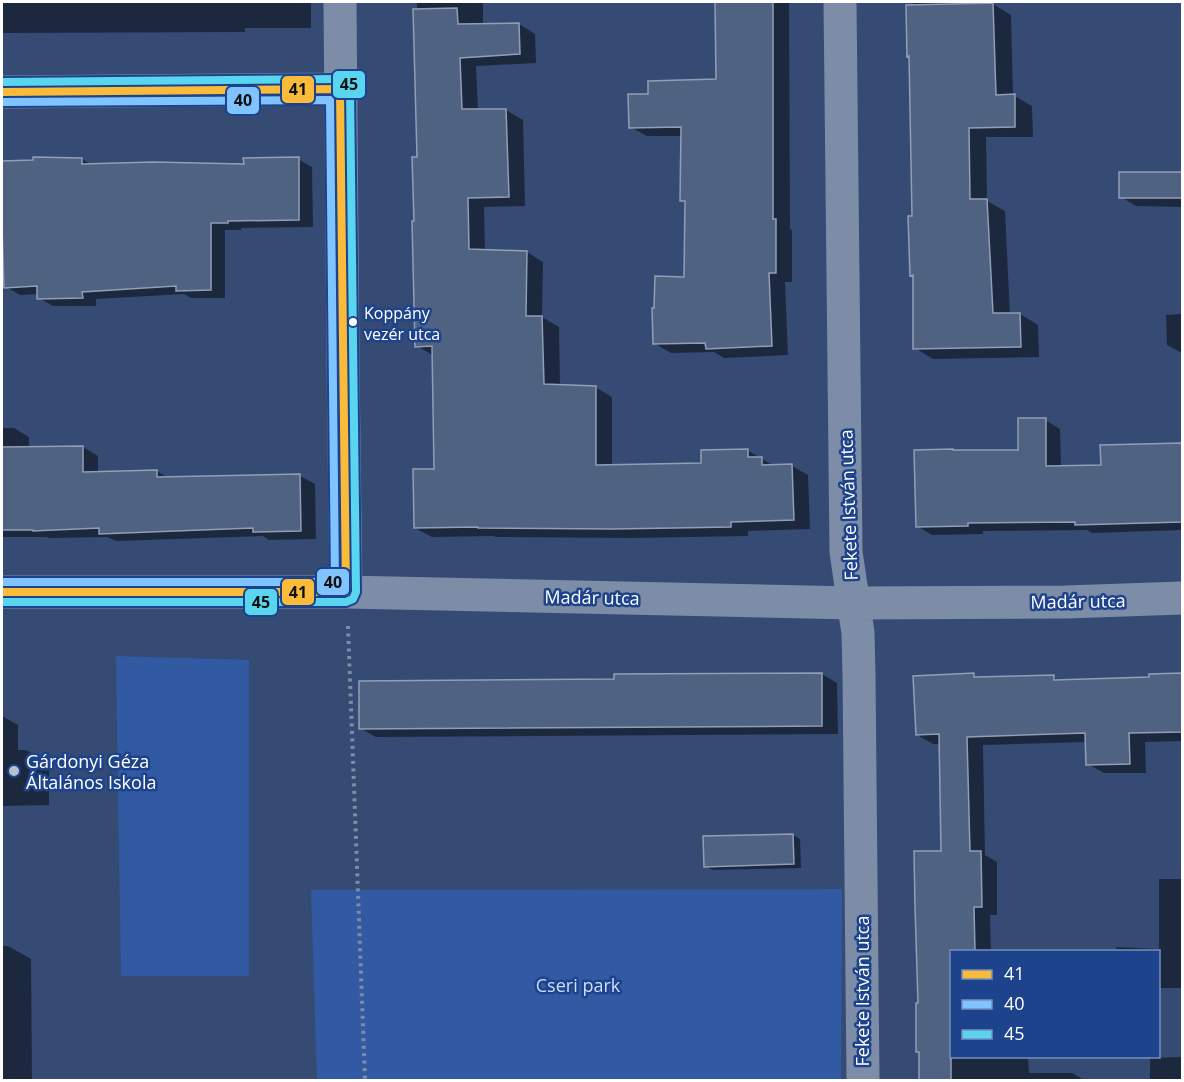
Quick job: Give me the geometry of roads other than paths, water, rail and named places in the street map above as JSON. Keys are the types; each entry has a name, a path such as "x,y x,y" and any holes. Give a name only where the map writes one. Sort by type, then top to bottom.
{"street":[{"path":"340,2 346,592"},
{"name":"Fekete István utca","path":"840,2 846,552 858,633 863,1080"},
{"path":"2,92 340,89"},
{"name":"Madár utca","path":"2,592 346,592 853,603 1066,602 1182,598"}],"place":[{"name":"Koppány vezér utca","path":"353,322"},
{"name":"Gárdonyi Géza Általános Iskola","path":"14,771"}],"park label":[{"name":"Cseri park","path":"578,985"}]}
